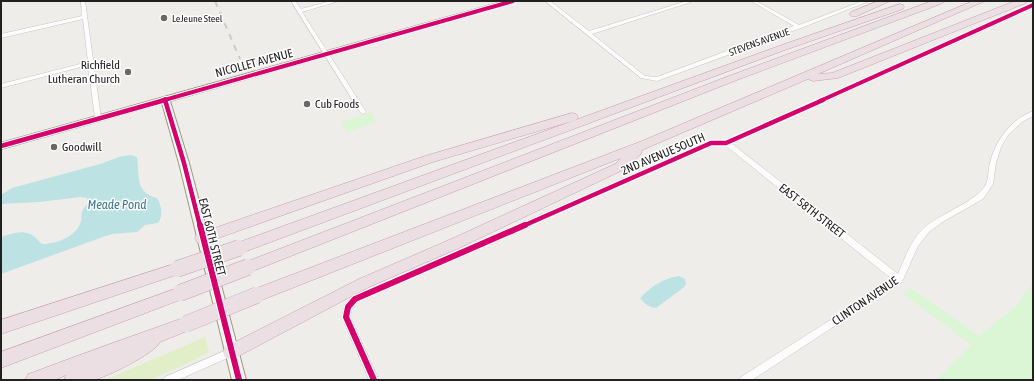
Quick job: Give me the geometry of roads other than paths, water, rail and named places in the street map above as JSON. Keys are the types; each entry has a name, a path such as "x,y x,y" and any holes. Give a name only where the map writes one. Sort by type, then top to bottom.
{"highway":[{"path":"700,79 707,70 716,65 886,1"},
{"path":"1,327 239,248 843,26 917,1"},
{"path":"1,360 248,267 733,78 940,1"},
{"path":"34,380 120,347 162,334 257,295 646,144 981,1"},
{"path":"801,78 834,76 1023,1"},
{"path":"202,238 429,159 615,105 632,104"},
{"path":"231,352 364,283 454,244 619,166 646,144"},
{"path":"73,380 133,355 162,334"}],"main road":[{"name":"NICOLLET AVENUE","path":"1,146 513,1"},
{"name":"EAST 60TH STREET","path":"165,99 184,163 239,380"}],"street":[{"path":"83,1 98,118"},
{"path":"293,1 363,112"},
{"path":"299,11 337,1"},
{"path":"547,1 589,34 692,1"},
{"path":"753,1 799,27"},
{"name":"STEVENS AVENUE","path":"589,34 643,77 657,79 867,1"},
{"name":"2ND AVENUE SOUTH","path":"374,380 346,317 348,307 355,299 711,143 726,142 1033,5"},
{"path":"1,36 86,17"},
{"path":"1,86 91,63"},
{"name":"CLINTON AVENUE","path":"744,380 899,280 915,244 926,230 941,219 980,197 990,184 993,163 998,147 1006,134 1020,121 1033,113"},
{"name":"EAST 58TH STREET","path":"726,142 899,280"},
{"path":"168,380 231,352"}],"water":[{"name":"Meade Pond","path":"130,155 137,157 141,187 145,192 157,198 159,201 161,214 158,223 145,225 137,232 112,234 1,274 1,237 25,232 33,236 42,244 53,243 64,239 77,229 81,222 82,212 87,204 87,198 81,197 39,202 1,204 1,195 12,188"},
{"path":"679,276 685,279 686,284 683,288 656,308 647,305 640,298 658,284 667,279"}],"railway":[{"path":"215,1 240,59"}],"place":[{"name":"LeJeune Steel","path":"164,18"},
{"name":"Richfield Lutheran Church","path":"128,72"},
{"name":"Cub Foods","path":"307,104"},
{"name":"Goodwill","path":"54,147"}]}
